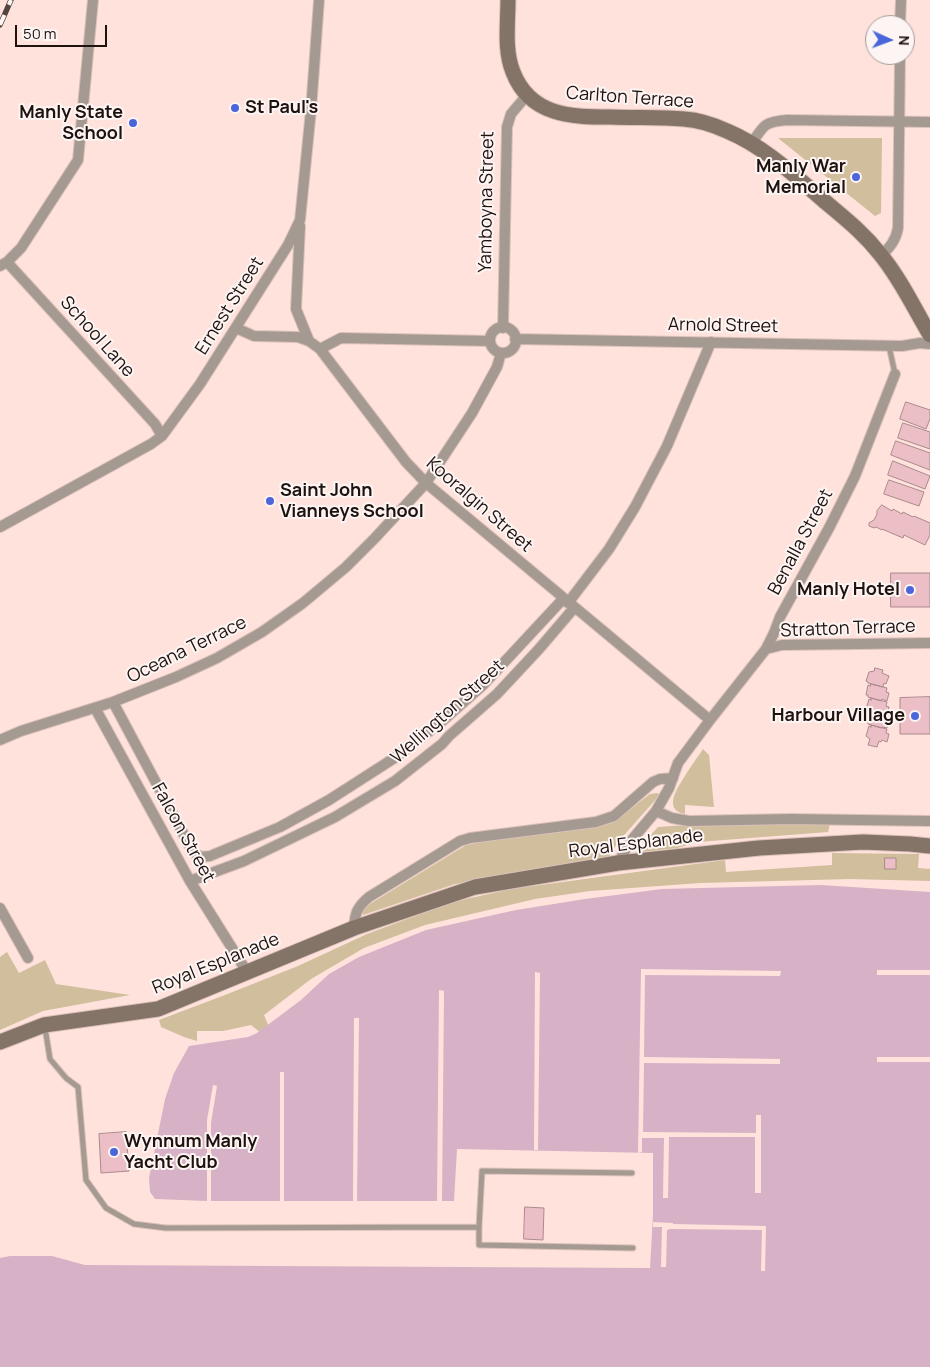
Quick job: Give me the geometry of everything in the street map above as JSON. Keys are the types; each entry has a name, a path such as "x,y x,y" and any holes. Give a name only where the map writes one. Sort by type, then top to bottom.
{"street":[{"path":"3,264 20,248 78,160 93,0"},
{"name":"Ernest Street","path":"0,527 151,444 162,436 200,384 288,245 300,220 319,0"},
{"path":"508,0 508,51 512,71 528,95"},
{"path":"900,15 901,0"},
{"path":"882,255 890,247 898,228 900,65"},
{"name":"Carlton Terrace","path":"528,95 545,108 564,114 587,117 686,119 716,127 752,143 796,176 864,234 882,255 930,334"},
{"name":"Yamboyna Street","path":"503,328 507,127 511,114 528,95"},
{"path":"752,143 763,126 774,121 930,122"},
{"path":"300,220 296,309 308,341"},
{"name":"School Lane","path":"3,264 155,424 162,436"},
{"name":"Kooralgin Street","path":"236,328 254,336 298,337 320,348 406,462 426,483 710,720"},
{"path":"503,328 511,330 516,339 512,350 506,353 501,353 494,349 490,341 493,332 503,328"},
{"path":"320,348 341,338 490,341"},
{"name":"Arnold Street","path":"516,339 889,346 930,344"},
{"name":"Wellington Street","path":"190,881 244,861 328,821 395,781 442,744 497,694 539,650 568,603 609,549 635,506 667,446 711,342"},
{"name":"Oceana Terrace","path":"0,740 21,731 113,702 176,677 217,658 262,632 303,603 346,567 426,483 472,413 496,367 501,353"},
{"name":"Benalla Street","path":"618,864 630,842 656,811 669,788 678,762 766,649 780,617 829,528 854,476 895,374"},
{"name":"Wellington Street","path":"201,857 210,856 280,827 329,800 396,758 440,724 568,603"},
{"name":"Stratton Terrace","path":"766,649 782,644 930,643"},
{"name":"Falcon Street","path":"113,702 193,852 201,857"},
{"name":"Falcon Street","path":"95,708 190,881 247,972"},
{"name":"Royal Esplanade","path":"354,928 355,916 360,905 369,897 460,841 470,838 596,822 614,816 653,782 660,779 673,778"},
{"name":"Royal Esplanade","path":"656,811 672,818 690,820 791,818 930,821"},
{"name":"Royal Esplanade","path":"0,1042 44,1025 158,1009 354,928 476,887 618,864 751,849 870,842 930,846"},
{"path":"0,908 28,958"}],"lane":[{"name":"Benalla Street","path":"889,346 895,374"},
{"path":"44,1025 50,1059 66,1078 78,1087 86,1180 106,1208 134,1224 166,1228 479,1227"},
{"path":"632,1172 482,1171 479,1245 633,1248"}],"shaded area":[{"path":"778,138 882,138 881,213 875,216"},
{"path":"703,749 709,755 714,807 685,805 685,814 680,813 673,806 674,796"},
{"path":"650,794 659,794 657,798 618,842 608,858 455,884 363,915 362,912 365,907 466,845 609,824"},
{"path":"731,822 830,824 828,832 698,842 677,848 643,852 647,839 658,827"},
{"path":"832,853 919,854 918,868 930,869 930,881 850,879 700,883 590,891 535,899 425,925 364,948 311,979 264,1015 269,1027 261,1033 251,1025 223,1031 197,1031 197,1041 161,1027 159,1020 298,966 367,934 453,902 511,889 725,860 726,872 832,865"},
{"path":"821,885 930,892 930,1367 0,1367 0,1258 10,1256 52,1256 85,1265 650,1268 653,1214 653,1153 457,1149 454,1201 207,1201 155,1199 150,1192 149,1178 165,1099 174,1073 189,1046 248,1037 257,1033 301,1000 329,974 359,957 426,930 516,910 662,889"},
{"path":"7,952 19,973 45,960 56,984 130,995 43,1011 0,1030 0,957"}],"pier":[{"path":"641,969 781,971 780,976 645,975 644,1057 780,1059 780,1064 644,1063 643,1132 756,1133 756,1115 761,1115 761,1193 755,1193 755,1137 669,1137 668,1198 663,1198 664,1138 642,1138 642,1152 638,1153"},
{"path":"877,970 930,970 930,975 877,975"},
{"path":"535,972 540,973 538,1150 534,1150"},
{"path":"439,990 444,991 442,1201 437,1201"},
{"path":"354,1018 359,1018 357,1201 353,1201"},
{"path":"877,1057 930,1057 930,1062 877,1062"},
{"path":"280,1072 284,1072 284,1201 280,1201"},
{"path":"213,1085 217,1086 211,1123 211,1201 207,1201 207,1120"},
{"path":"653,1222 766,1226 765,1271 761,1271 762,1230 667,1230 666,1267 661,1267 662,1227 653,1227"}],"building":[{"path":"906,402 930,410 930,419 926,429 900,419"},
{"path":"903,423 930,432 930,449 898,438"},
{"path":"896,441 930,453 930,470 891,455"},
{"path":"893,461 930,476 925,489 888,475"},
{"path":"889,480 924,492 919,506 884,494"},
{"path":"882,505 892,511 893,509 902,514 903,512 930,523 930,535 925,545 904,535 903,538 869,526 869,523 874,520 877,511"},
{"name":"Manly Hotel","path":"891,573 930,573 930,607 891,607"},
{"path":"875,668 883,670 882,673 889,676 883,687 866,681 869,672 874,671"},
{"path":"871,684 887,688 886,692 889,693 887,701 882,699 881,701 866,695 868,685 870,686"},
{"name":"Harbour Village","path":"930,697 930,734 900,734 900,698"},
{"path":"871,698 887,702 886,706 889,707 887,714 866,709"},
{"path":"871,711 887,716 886,719 889,720 887,728 881,728 866,722"},
{"path":"871,725 887,729 886,733 889,734 887,742 879,741 877,747 868,745 870,739 866,736"},
{"path":"885,858 896,858 896,869 885,869"},
{"name":"Wynnum Manly Yacht Club","path":"126,1132 129,1171 101,1173 99,1134"},
{"path":"525,1207 544,1208 543,1240 524,1239"}],"railway":[{"path":"0,25 11,0"}],"place":[{"name":"St Paul's","path":"235,108"},
{"name":"Manly State School","path":"133,123"},
{"name":"Manly War Memorial","path":"856,177"},
{"name":"Saint John Vianneys School","path":"270,501"},
{"name":"Manly Hotel","path":"910,590"},
{"name":"Harbour Village","path":"915,716"},
{"name":"Wynnum Manly Yacht Club","path":"114,1152"}]}
